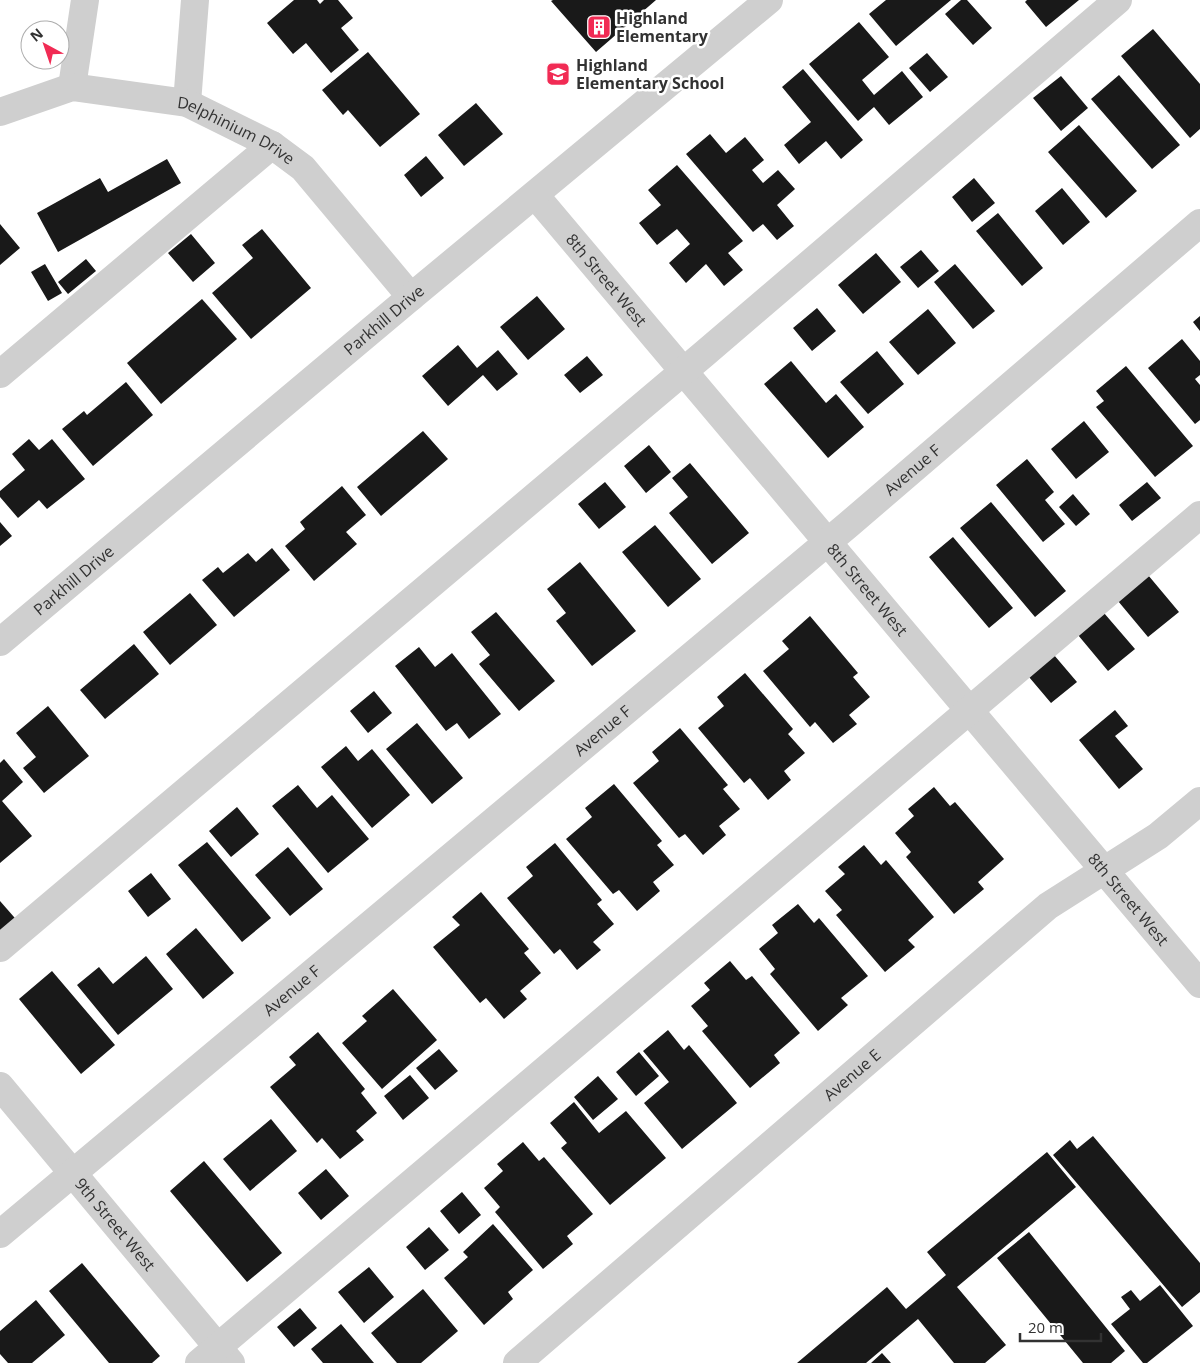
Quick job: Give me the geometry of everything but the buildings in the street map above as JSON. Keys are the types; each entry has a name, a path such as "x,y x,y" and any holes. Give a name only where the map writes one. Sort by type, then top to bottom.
{"street":[{"path":"72,87 85,0"},
{"path":"187,103 195,0"},
{"name":"Parkhill Drive","path":"0,642 769,0"},
{"path":"0,948 683,371 1118,0"},
{"name":"Delphinium Drive","path":"0,112 72,87 187,103 272,145 303,168 411,297"},
{"path":"0,374 272,145"},
{"name":"8th Street West","path":"535,195 1200,984"},
{"name":"Avenue F","path":"0,1234 827,542 1200,223"},
{"path":"216,1358 1200,515"},
{"name":"Avenue E","path":"517,1363 1048,906 1158,836 1200,801"},
{"name":"9th Street West","path":"0,1086 73,1174 216,1358"}],"place":[{"name":"Highland Elementary","path":"599,27"},
{"name":"Highland Elementary School","path":"558,74"}]}
